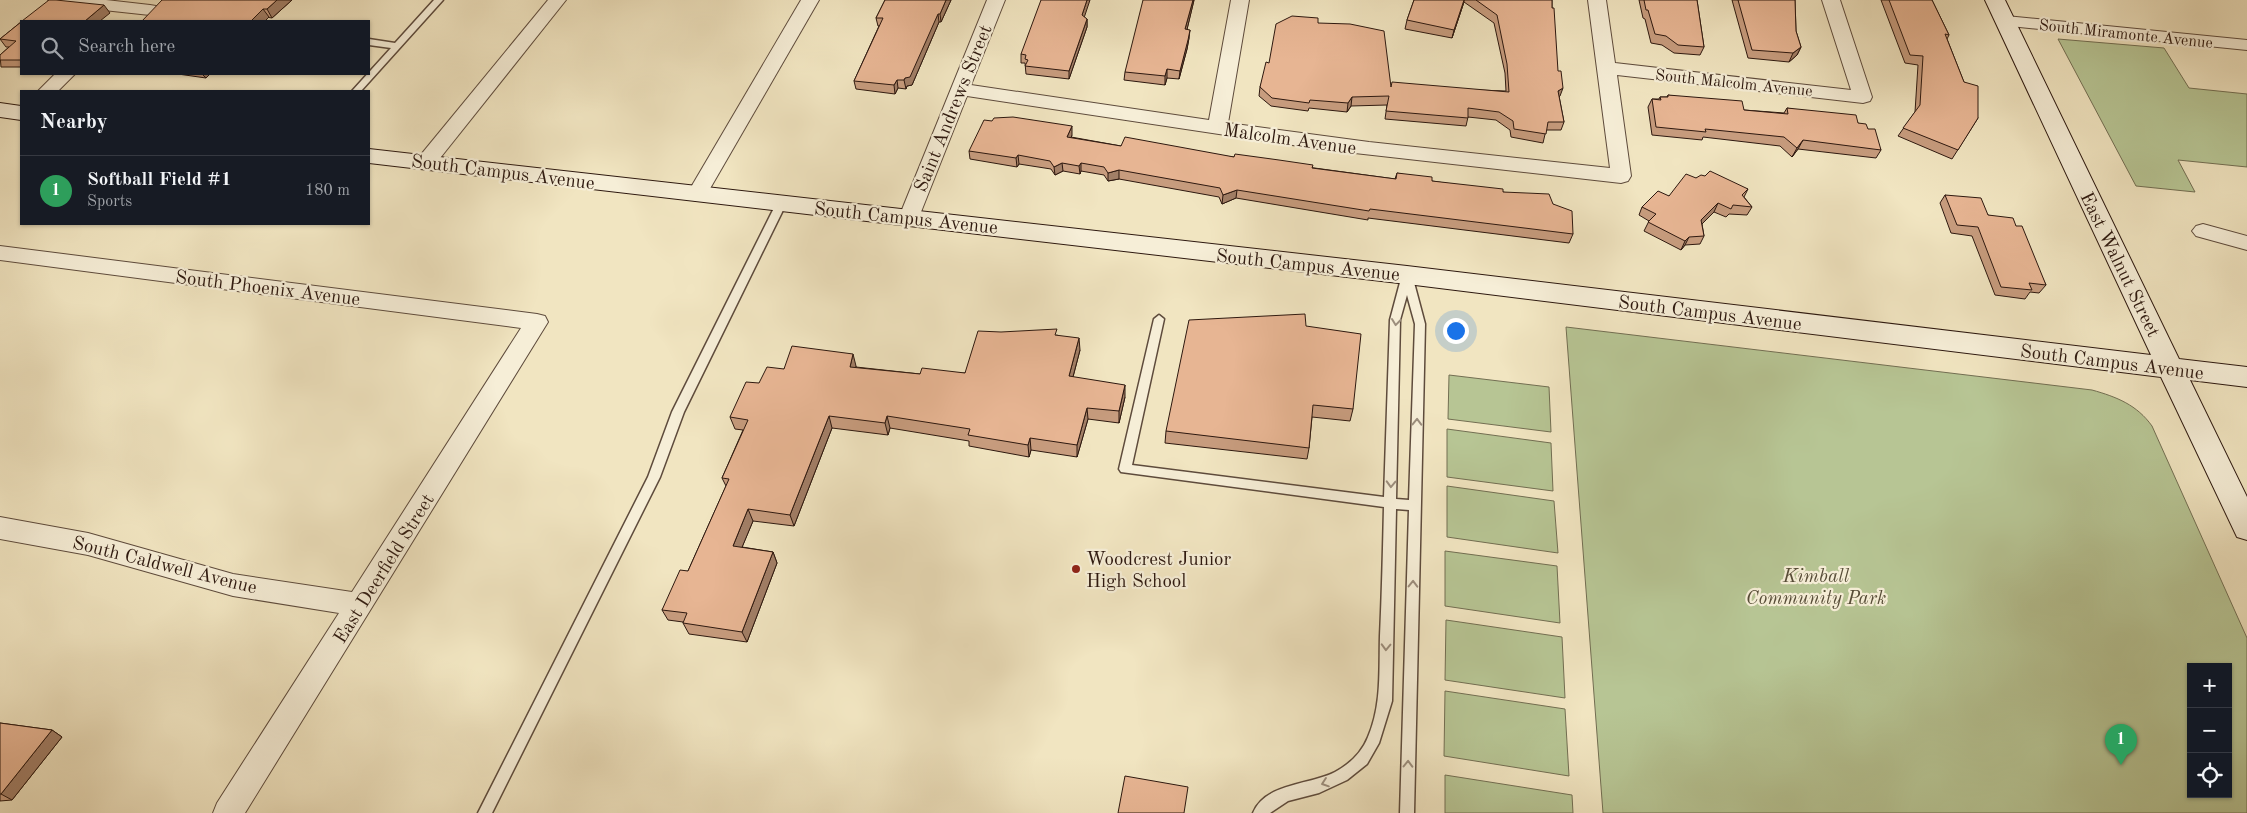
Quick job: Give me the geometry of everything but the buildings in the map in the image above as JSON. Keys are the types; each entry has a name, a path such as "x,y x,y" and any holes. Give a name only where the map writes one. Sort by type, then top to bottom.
{"street":[{"path":"426,162 557,0"},
{"path":"697,194 810,0"},
{"name":"Saint Andrews Street","path":"909,217 996,0"},
{"path":"1217,128 1240,0"},
{"path":"1597,0 1606,68"},
{"name":"South Malcolm Avenue","path":"1606,68 1863,97 1831,0"},
{"path":"50,2 150,10"},
{"name":"South Miramonte Avenue","path":"2000,11 2247,45"},
{"name":"East Walnut Street","path":"2000,11 2247,528"},
{"name":"Malcolm Avenue","path":"960,89 1040,98 1217,128 1358,148 1621,176 1606,68"},
{"path":"47,90 65,75"},
{"path":"0,110 20,113"},
{"name":"South Campus Avenue","path":"370,156 1407,274 2247,377"},
{"path":"2203,231 2247,243"},
{"name":"South Phoenix Avenue","path":"0,253 536,322"},
{"name":"East Deerfield Street","path":"228,813 536,322"},
{"name":"South Caldwell Avenue","path":"0,528 88,544 192,575 232,584 360,605"}],"lane":[{"path":"357,90 439,0"},
{"path":"370,42 397,46"},
{"path":"485,813 654,477 678,412 781,204"},
{"path":"1260,813 1272,800 1289,792 1329,782 1360,762 1377,737 1385,701 1396,320 1407,274"},
{"path":"1407,274 1420,324 1407,813"},
{"path":"1159,320 1124,469 1415,506"}],"green space":[{"path":"2058,39 2164,48 2189,88 2247,94 2247,167 2178,160 2195,192 2136,186"},
{"name":"Kimball Community Park","path":"1566,327 2092,390 2133,407 2152,426 2247,638 2247,813 1603,813"},
{"path":"1449,375 1549,387 1551,432 1448,419"},
{"path":"1447,429 1551,443 1553,491 1447,477"},
{"path":"1447,486 1554,501 1558,553 1447,537"},
{"path":"1445,551 1557,566 1560,623 1445,606"},
{"path":"1446,620 1562,637 1565,698 1445,680"},
{"path":"1445,691 1565,709 1569,776 1444,756"},
{"path":"1445,775 1572,795 1573,813 1445,813"}],"place":[{"name":"Woodcrest Junior High School","path":"1076,569"},
{"name":"Softball Field #1","path":"2121,765"}]}
